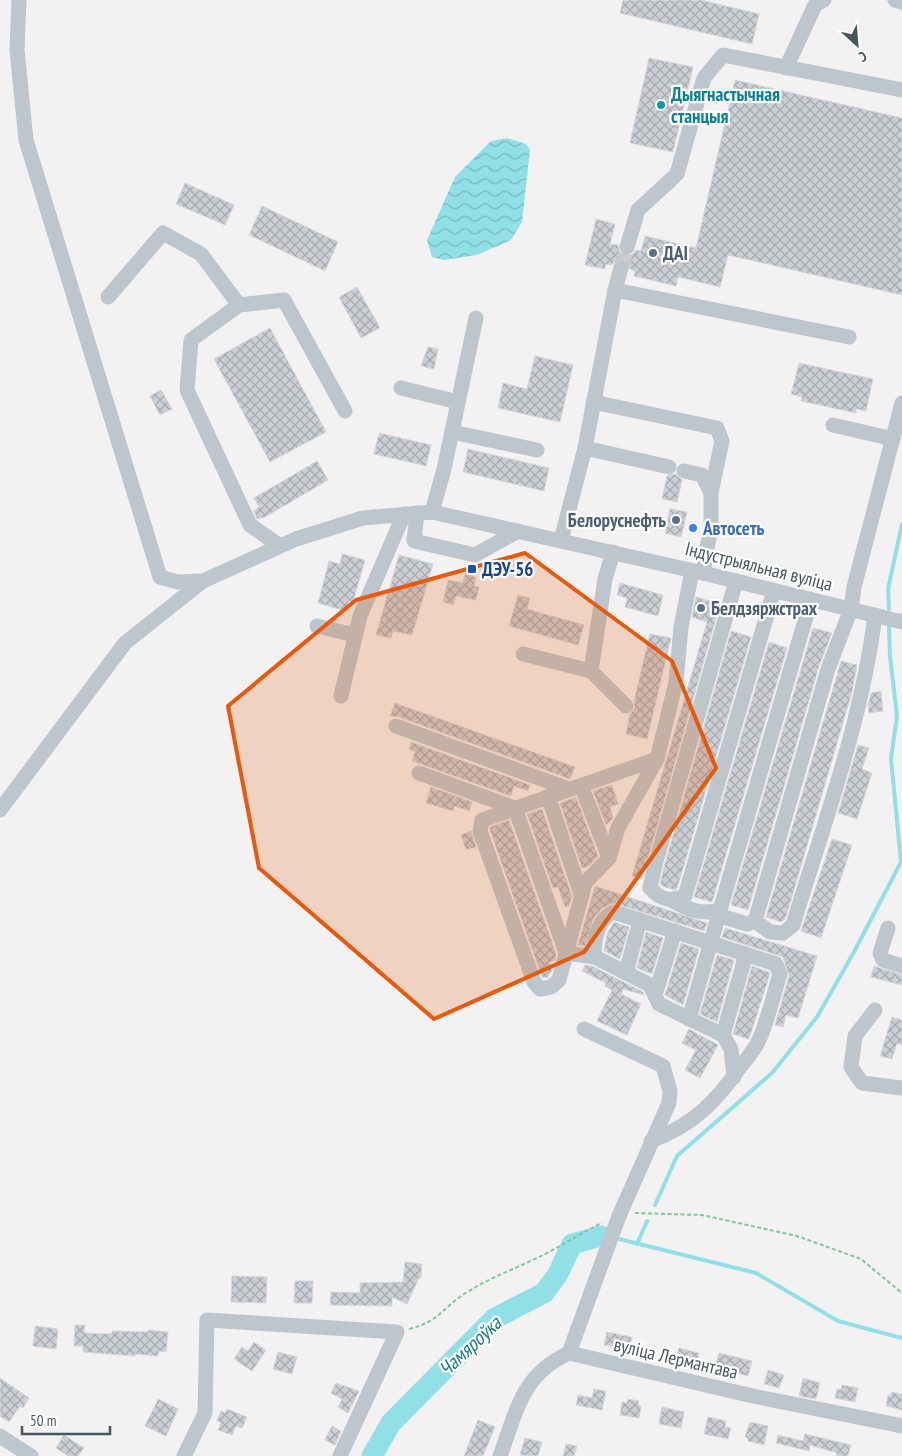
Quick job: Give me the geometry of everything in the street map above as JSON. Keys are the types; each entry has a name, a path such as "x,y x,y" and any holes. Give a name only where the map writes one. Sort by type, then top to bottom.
{"street":[{"path":"19,0 17,50 26,140 160,577 178,582 202,581"},
{"path":"786,68 815,5 824,0"},
{"path":"895,0 902,2"},
{"path":"627,248 638,210 678,174 704,78 723,56 902,90"},
{"path":"108,296 164,233 201,254 239,305"},
{"path":"561,540 585,448 615,290 621,268"},
{"path":"615,290 849,337"},
{"path":"280,546 250,525 187,390 192,340 239,305 284,300 345,411"},
{"path":"342,696 360,616 418,513 452,432 476,318"},
{"path":"401,388 458,402"},
{"path":"593,402 716,428 722,441 711,493 711,526 680,627 676,682 657,759 618,828 609,858 585,883 559,980 551,987 540,989 534,982 480,831 482,820 657,759"},
{"path":"755,922 828,669 851,609 854,587 902,403"},
{"path":"834,425 893,438"},
{"path":"452,432 537,450"},
{"path":"585,448 702,475 711,493"},
{"path":"418,513 414,541 475,555 518,531"},
{"name":"Індустрыяльная вуліца","path":"202,581 280,546 363,518 418,513 561,540 902,622"},
{"path":"591,672 605,579 613,552"},
{"path":"0,810 125,643 202,581"},
{"path":"720,910 706,914 693,912 673,901 658,897 650,888 654,865 736,581"},
{"path":"673,901 685,896 774,590"},
{"path":"689,1018 811,600"},
{"path":"720,910 724,917 747,924 755,922 770,932 783,933 793,925 855,719 869,659 874,615"},
{"path":"317,626 355,635"},
{"path":"523,654 591,672 626,706"},
{"path":"396,726 575,787 609,858"},
{"path":"419,773 515,808"},
{"path":"548,796 582,896"},
{"path":"515,808 566,953"},
{"path":"594,957 593,949 601,922 606,915 614,912 776,964 780,974 759,1041 734,1077 702,1112 677,1131 651,1141"},
{"path":"626,973 640,920"},
{"path":"888,928 880,953 883,960 902,966"},
{"path":"655,995 675,932"},
{"path":"566,953 594,957 650,985 659,1004 723,1035 731,1049 734,1077"},
{"path":"723,1035 746,954"},
{"path":"874,1010 855,1036 851,1067 862,1083 902,1088"},
{"path":"500,1456 525,1388 549,1362 569,1353 620,1216 669,1103 670,1091 663,1066 584,1029"},
{"path":"184,1456 205,1413 207,1320 397,1332 340,1456"},
{"name":"вуліца Лермантава","path":"569,1353 752,1396 902,1426"},
{"path":"0,1436 30,1456"}],"path":[{"path":"397,1332 423,1326 436,1319 461,1296 482,1283 546,1254 587,1230 620,1216 638,1212 702,1215 797,1236 861,1259 902,1293"}],"highlighted area":[{"path":"525,553 672,661 716,768 584,952 434,1019 259,868 228,706 356,600"}],"water":[{"path":"507,138 526,144 530,150 522,222 511,240 477,255 444,260 432,257 427,240 455,177 491,141"}],"building":[{"path":"623,0 701,0 759,14 752,44 620,13"},
{"name":"Дыягнастычная станцыя","path":"649,58 693,67 673,152 630,143"},
{"path":"735,80 902,118 902,295 728,255 720,287 678,277 676,286 634,276 635,271 630,269 628,262 623,259 615,261 612,265 606,264 605,269 585,265 596,219 615,224 610,244 618,245 620,253 625,256 633,254 636,250 641,251 645,236 696,248"},
{"path":"185,183 234,205 225,225 176,204"},
{"path":"262,206 338,242 325,271 249,235"},
{"path":"357,287 380,328 361,338 339,297"},
{"path":"270,328 326,432 270,462 214,359"},
{"path":"428,347 438,349 434,369 421,366"},
{"path":"535,356 573,365 560,422 498,408 503,383 527,389"},
{"path":"799,363 873,379 866,411 856,409 856,413 801,401 802,397 791,394"},
{"path":"161,390 172,409 160,415 150,396"},
{"path":"379,433 431,445 426,466 374,454"},
{"path":"468,449 549,468 544,491 463,472"},
{"path":"317,461 328,480 265,517 257,519 254,511 259,507 254,498"},
{"path":"675,474 682,480 677,502 662,499 667,476"},
{"path":"670,509 687,512 681,537 665,533"},
{"path":"342,554 365,560 353,602 349,601 346,611 318,603 329,561 340,564"},
{"path":"399,555 433,564 412,635 393,631 391,638 376,635"},
{"path":"465,574 476,577 474,586 479,587 476,600 456,596 453,605 443,602 448,580 463,583"},
{"path":"620,583 663,595 658,616 625,607 627,598 617,595"},
{"path":"518,595 530,598 527,609 584,625 578,645 509,626"},
{"path":"696,597 720,604 642,879 632,876 707,622 692,617"},
{"path":"813,628 832,633 819,666 748,910 731,905"},
{"path":"731,631 751,637 677,889 674,890 660,885"},
{"path":"650,634 671,638 647,739 626,734 630,714 635,708 634,701"},
{"path":"769,642 787,648 712,902 694,897"},
{"path":"841,661 857,665 852,692 789,907 785,919 781,922 766,917"},
{"path":"881,691 883,711 869,713 868,705 871,693"},
{"path":"395,703 575,767 570,779 399,717 390,716"},
{"path":"411,742 530,785 528,791 514,786 511,796 412,761 415,752 409,749"},
{"path":"858,745 869,748 862,769 872,773 857,819 838,813"},
{"path":"612,785 618,804 610,807 613,818 606,825 593,791"},
{"path":"431,787 472,802 469,811 454,806 453,811 426,803"},
{"path":"576,797 598,856 589,866 582,868 560,803"},
{"path":"542,809 564,874 561,875 565,876 572,896 569,906 565,907 558,887 553,888 527,814"},
{"path":"509,820 556,954 555,960 549,962 552,971 547,978 542,977 490,830 490,827"},
{"path":"471,831 476,847 466,850 461,835"},
{"path":"832,839 852,845 821,938 801,931"},
{"path":"595,886 707,923 704,931 613,903 602,908 593,919 585,946 578,945"},
{"path":"614,922 629,927 620,959 604,951 607,934"},
{"path":"725,928 817,956 798,1018 786,1015 783,1027 775,1025 789,976 783,957 722,937"},
{"path":"646,932 663,938 652,974 637,968"},
{"path":"681,943 699,949 683,1005 665,995"},
{"path":"717,955 734,960 717,1022 700,1014"},
{"path":"585,965 592,966 643,992 644,995 623,989 621,994 641,1004 627,1035 597,1021 612,990 605,986 606,983 582,971"},
{"path":"752,966 770,974 749,1039 733,1034"},
{"path":"874,966 902,975 902,985 871,977"},
{"path":"892,1017 902,1020 902,1045 897,1043 892,1059 880,1056"},
{"path":"689,1029 718,1045 700,1078 685,1070 696,1050 682,1043"},
{"path":"405,1262 422,1264 421,1278 419,1278 407,1304 392,1297 392,1306 330,1305 331,1292 360,1293 360,1283 403,1282"},
{"path":"232,1276 267,1277 266,1303 231,1302"},
{"path":"295,1281 313,1281 312,1303 294,1303"},
{"path":"75,1325 85,1325 84,1333 112,1334 112,1331 148,1332 148,1330 168,1332 166,1352 159,1351 158,1356 135,1354 135,1356 83,1352 83,1346 74,1346"},
{"path":"35,1326 58,1329 56,1349 33,1346"},
{"path":"607,1332 632,1337 629,1350 604,1345"},
{"path":"254,1342 266,1350 252,1371 234,1359 242,1347 248,1351"},
{"path":"679,1348 699,1353 695,1369 675,1365"},
{"path":"278,1352 297,1357 292,1374 273,1369"},
{"path":"719,1353 752,1361 748,1376 715,1367"},
{"path":"768,1370 784,1375 779,1388 764,1384"},
{"path":"0,1378 29,1398 23,1408 20,1406 9,1422 0,1416"},
{"path":"803,1378 820,1383 816,1399 799,1396"},
{"path":"336,1383 359,1391 348,1413 338,1407 342,1399 331,1393"},
{"path":"842,1385 858,1388 855,1402 835,1398 837,1389 841,1390"},
{"path":"594,1389 606,1391 602,1410 576,1405 578,1395 592,1398"},
{"path":"891,1392 902,1394 902,1410 886,1406 888,1395 891,1395"},
{"path":"158,1399 178,1409 166,1436 145,1426"},
{"path":"628,1399 639,1401 638,1405 641,1406 639,1418 620,1415 622,1402 627,1403"},
{"path":"662,1407 684,1412 681,1428 659,1424"},
{"path":"227,1409 247,1417 242,1428 236,1426 232,1435 218,1430 221,1422 217,1421 221,1411 225,1413"},
{"path":"708,1417 726,1421 725,1427 731,1428 728,1439 704,1434"},
{"path":"478,1420 495,1427 483,1456 464,1456"},
{"path":"750,1422 768,1426 764,1445 748,1441 748,1438 745,1437"},
{"path":"332,1426 341,1431 335,1445 325,1440"},
{"path":"805,1434 851,1445 848,1456 836,1456 837,1453 810,1445 809,1451 776,1443 778,1435 803,1441"},
{"path":"64,1435 84,1448 78,1456 68,1456 56,1448"},
{"path":"525,1438 542,1442 538,1456 520,1455"},
{"path":"566,1444 577,1446 574,1456 563,1456"}],"waterway":[{"path":"889,609 888,589 902,524"},
{"path":"655,1205 677,1156 772,1073 817,1017 854,952 901,862 891,758 897,716 890,656 889,628"},
{"path":"637,1244 647,1221"},
{"name":"Чамяроўка","path":"372,1456 391,1423 495,1318 544,1293 558,1274 572,1244 601,1236"},
{"name":"Чамяроўка","path":"619,1239 756,1273 838,1321 902,1338"}],"tunnel":[{"path":"621,268 627,247"}],"place":[{"name":"Дыягнастычная станцыя","path":"661,105"},
{"name":"ДАІ","path":"653,253"},
{"name":"Белоруснефть","path":"676,520"},
{"name":"Автосеть","path":"693,528"},
{"name":"ДЭУ-56","path":"472,569"},
{"name":"Белдзяржстрах","path":"701,608"}]}
